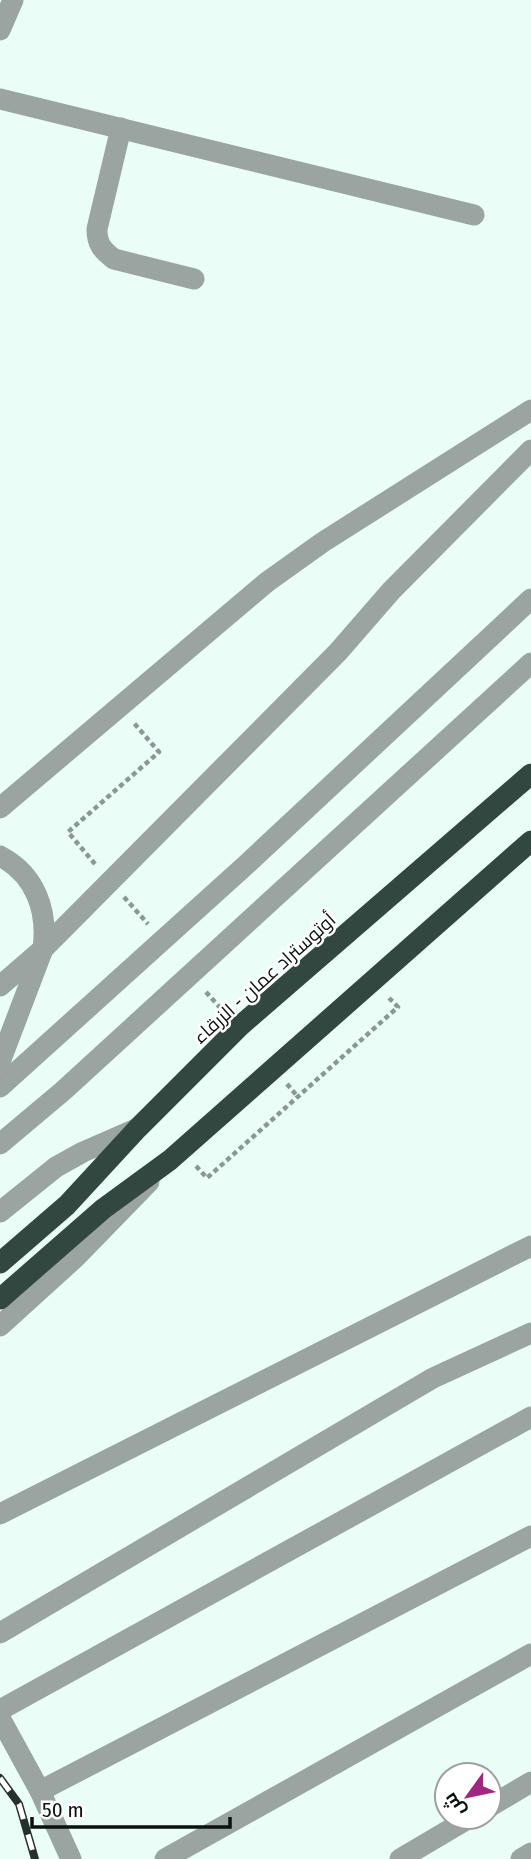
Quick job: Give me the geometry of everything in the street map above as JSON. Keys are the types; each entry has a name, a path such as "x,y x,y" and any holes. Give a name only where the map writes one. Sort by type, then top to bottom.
{"highway":[{"name":"أوتوستراد عمان - الزرقاء","path":"0,1263 92,1181 138,1128 240,1026 531,774"},
{"path":"0,1299 103,1209 170,1160 531,841"}],"street":[{"path":"0,30 13,0"},
{"path":"0,99 474,215"},
{"path":"121,128 97,229 97,241 114,259 194,279"},
{"path":"0,808 240,604 295,562 531,411"},
{"path":"0,986 43,949 338,652 391,591 531,450"},
{"path":"0,1087 247,864 531,599"},
{"path":"0,1143 63,1091 531,663"},
{"path":"0,856 20,871 31,884 44,915 43,949 0,1062"},
{"path":"0,1212 55,1167 138,1128"},
{"path":"0,1326 84,1249 170,1160"},
{"path":"0,1514 531,1246"},
{"path":"0,1633 433,1378 531,1332"},
{"path":"0,1710 531,1417"},
{"path":"40,1791 531,1536"},
{"path":"165,1859 531,1654"},
{"path":"0,1718 40,1791 71,1859"},
{"path":"503,1799 531,1782"},
{"path":"400,1859 447,1831"},
{"path":"521,1859 531,1853"}],"path":[{"path":"68,832 159,752 120,706"},
{"path":"207,1178 398,1007"}],"railway":[{"path":"0,1778 19,1804 35,1859"}]}
